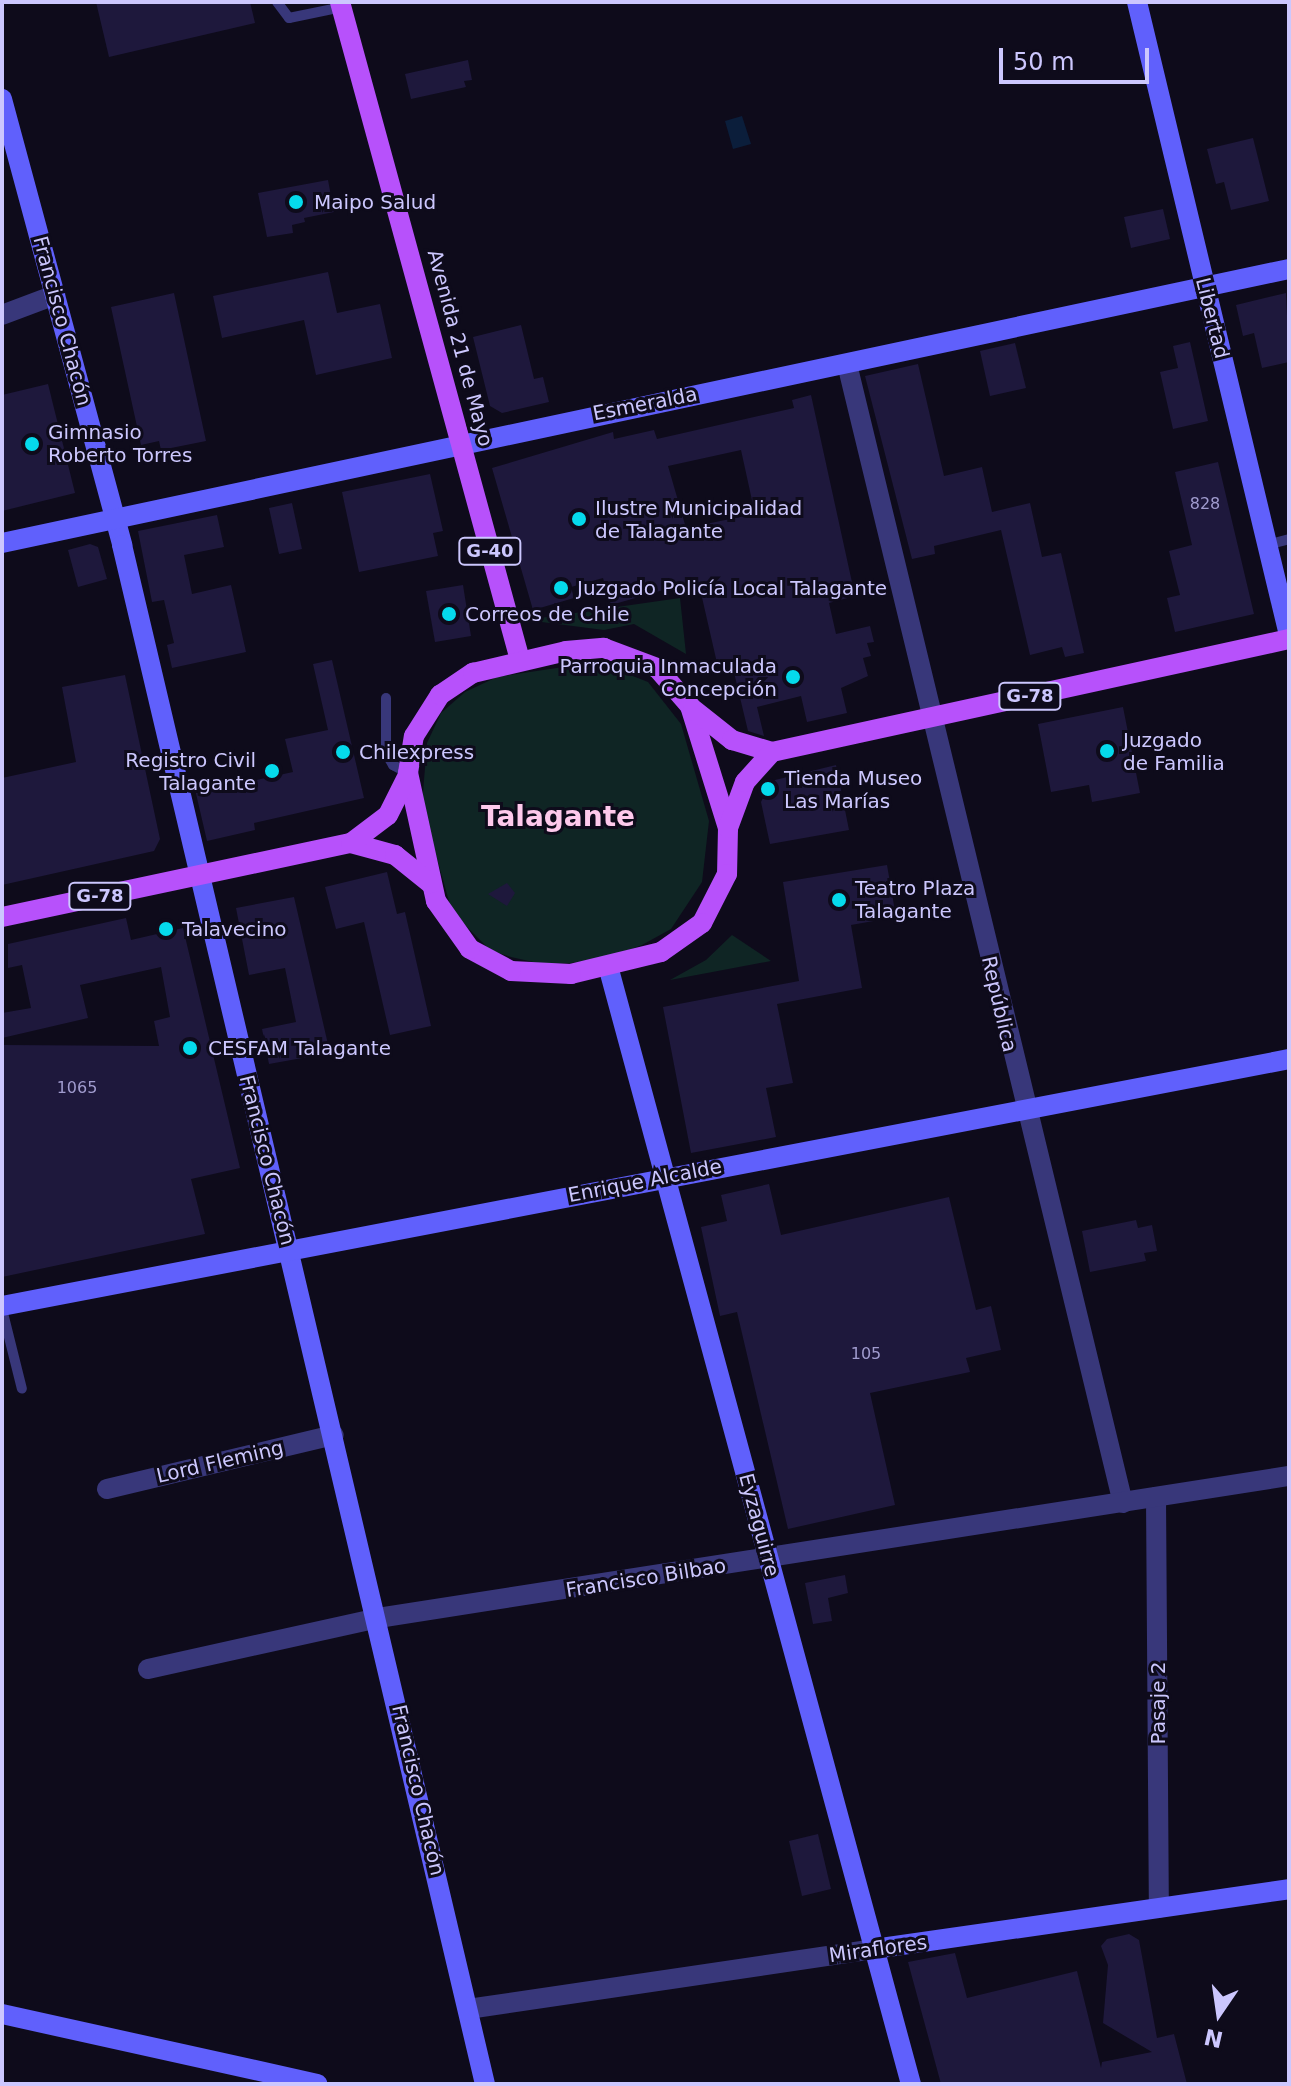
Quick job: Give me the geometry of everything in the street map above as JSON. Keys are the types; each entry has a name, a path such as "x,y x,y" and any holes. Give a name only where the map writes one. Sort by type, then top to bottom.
{"main road":[{"name":"Avenida 21 de Mayo","path":"341,5 520,660"},
{"name":"G-78","path":"2,917 351,843 388,815 408,773 414,736 440,695 473,673 520,660 586,648 618,651 657,668 690,706 732,740 772,752 1289,637"},
{"name":"G-78","path":"408,773 430,883 456,934 496,965 540,976 608,966 661,952 702,923 727,874 728,828 690,706"},
{"name":"G-78","path":"728,828 745,782 772,752"},
{"name":"G-78","path":"351,843 395,855 430,883"}],"street":[{"name":"Libertad","path":"1137,2 1289,637"},
{"name":"Francisco Chacón","path":"2,99 7,137 55,295 115,516 198,875 378,1618 485,2084"},
{"name":"Esmeralda","path":"2,543 461,441 847,364 1289,269"},
{"path":"2,315 55,295"},
{"name":"República","path":"847,364 1025,1109 1123,1503"},
{"name":"Eyzaguirre","path":"608,966 911,2084"},
{"name":"Enrique Alcalde","path":"2,1308 288,1249 1289,1059"},
{"name":"Lord Fleming","path":"107,1489 334,1435"},
{"name":"Francisco Bilbao","path":"148,1669 378,1618 1289,1476"},
{"name":"Pasaje 2","path":"1156,1497 1159,1908"},
{"name":"Miraflores","path":"468,2009 1289,1889"},
{"path":"2,2014 317,2084"}],"lane":[{"path":"277,2 289,18 341,5"},
{"path":"1267,545 1289,539"},
{"path":"386,698 386,753 393,765 408,773"},
{"path":"2,1308 22,1389"}],"green space":[{"path":"680,598 686,654 634,624 604,630 526,620"},
{"path":"597,662 648,682 681,724 709,821 702,882 671,929 642,945 611,957 570,963 542,964 511,957 490,950 452,912 422,805 427,743 441,713 465,692 497,677"},
{"path":"732,935 771,961 670,980 706,960"}],"water":[{"path":"742,116 751,144 733,149 725,121"}],"building":[{"path":"96,2 250,2 255,23 109,57"},
{"path":"468,60 472,80 464,81 466,87 411,99 405,74"},
{"path":"1253,138 1269,201 1231,210 1224,182 1216,184 1207,149"},
{"name":"Maipo Salud","path":"328,180 334,212 304,218 305,222 292,225 293,233 267,237 258,193"},
{"path":"1163,209 1170,239 1131,248 1124,217"},
{"path":"328,272 337,313 380,304 392,358 316,375 304,320 222,338 213,296"},
{"path":"174,293 206,441 161,450 159,441 141,445 111,307"},
{"path":"1286,293 1289,362 1262,368 1254,333 1243,336 1236,305"},
{"path":"521,325 534,379 543,377 549,402 502,413 490,406 473,337"},
{"path":"1190,342 1208,421 1173,429 1160,372 1178,368 1173,346"},
{"path":"1015,343 1026,388 990,396 980,351"},
{"path":"918,364 944,476 982,467 992,512 1030,503 1042,557 1061,553 1084,653 1065,657 1062,647 1030,655 1001,530 934,546 935,554 912,559 865,376"},
{"name":"Gimnasio Roberto Torres","path":"48,384 75,493 2,511 2,395"},
{"path":"811,395 855,596 829,603 836,634 870,626 874,642 867,643 871,656 863,658 868,676 841,688 847,713 807,722 801,696 757,707 764,736 748,731 731,660 717,663 698,580 611,605 603,578 571,587 574,598 533,610 492,468 613,432 614,439 654,430 657,439 794,408 792,400","holes":["741,450 755,514 686,528 668,466"]},
{"path":"1218,462 1254,614 1175,632 1167,598 1180,595 1169,551 1192,545 1175,472"},
{"path":"430,474 443,531 433,533 438,556 359,572 342,492"},
{"path":"292,503 302,549 279,554 269,508"},
{"path":"217,515 224,547 184,555 192,594 231,585 246,652 172,668 167,645 174,643 164,600 152,602 138,531"},
{"path":"90,544 98,547 107,579 78,587 68,550"},
{"name":"Correos de Chile","path":"463,585 471,636 435,642 426,591"},
{"path":"332,660 364,798 254,823 255,830 207,841 194,785 223,778 225,787 293,772 285,739 328,730 313,664"},
{"path":"125,675 160,839 154,851 2,885 2,778 76,762 62,687"},
{"name":"Juzgado de Familia","path":"1123,707 1140,793 1092,802 1089,785 1051,792 1038,724"},
{"path":"836,765 849,830 770,844 761,802 771,781"},
{"path":"887,865 896,917 851,925 862,988 777,1004 793,1083 766,1088 776,1137 691,1153 663,1007 799,981 783,882"},
{"path":"387,872 397,914 405,912 431,1026 390,1035 364,922 336,929 325,887"},
{"path":"507,883 515,893 507,906 488,894"},
{"path":"294,897 330,1053 269,1064 262,1029 296,1022 285,968 249,975 236,908"},
{"path":"126,918 131,940 183,928 240,1168 191,1179 205,1234 2,1277 2,1045 159,1046 154,1021 170,1017 161,967 80,985 88,1018 2,1038 2,1013 31,1008 22,965 8,968 8,944"},
{"path":"769,1184 781,1235 949,1197 976,1310 991,1306 1001,1350 966,1358 970,1372 870,1393 895,1505 788,1529 737,1312 720,1316 701,1227 727,1221 721,1195"},
{"path":"1136,1220 1138,1228 1152,1225 1157,1251 1144,1253 1146,1261 1090,1272 1082,1231"},
{"path":"845,1575 848,1593 828,1598 832,1621 813,1624 805,1583"},
{"path":"818,1834 831,1889 802,1896 789,1841"},
{"path":"1129,1934 1139,1940 1157,2038 1174,2034 1187,2084 941,2084 908,1962 955,1953 967,1998 1077,1971 1101,2068 1102,2062 1152,2052 1103,2023 1108,1965 1101,1946 1107,1939"}],"place":[{"name":"Maipo Salud","path":"296,202"},
{"name":"Gimnasio Roberto Torres","path":"32,444"},
{"name":"Ilustre Municipalidad de Talagante","path":"579,519"},
{"name":"Juzgado Policía Local Talagante","path":"561,588"},
{"name":"Correos de Chile","path":"449,614"},
{"name":"Parroquia Inmaculada Concepción","path":"793,677"},
{"name":"Juzgado de Familia","path":"1107,751"},
{"name":"Chilexpress","path":"343,752"},
{"name":"Registro Civil Talagante","path":"272,771"},
{"name":"Tienda Museo Las Marías","path":"768,789"},
{"name":"Teatro Plaza Talagante","path":"839,900"},
{"name":"Talavecino","path":"166,929"},
{"name":"CESFAM Talagante","path":"190,1048"}],"district":[{"name":"Talagante","path":"558,817"}]}
